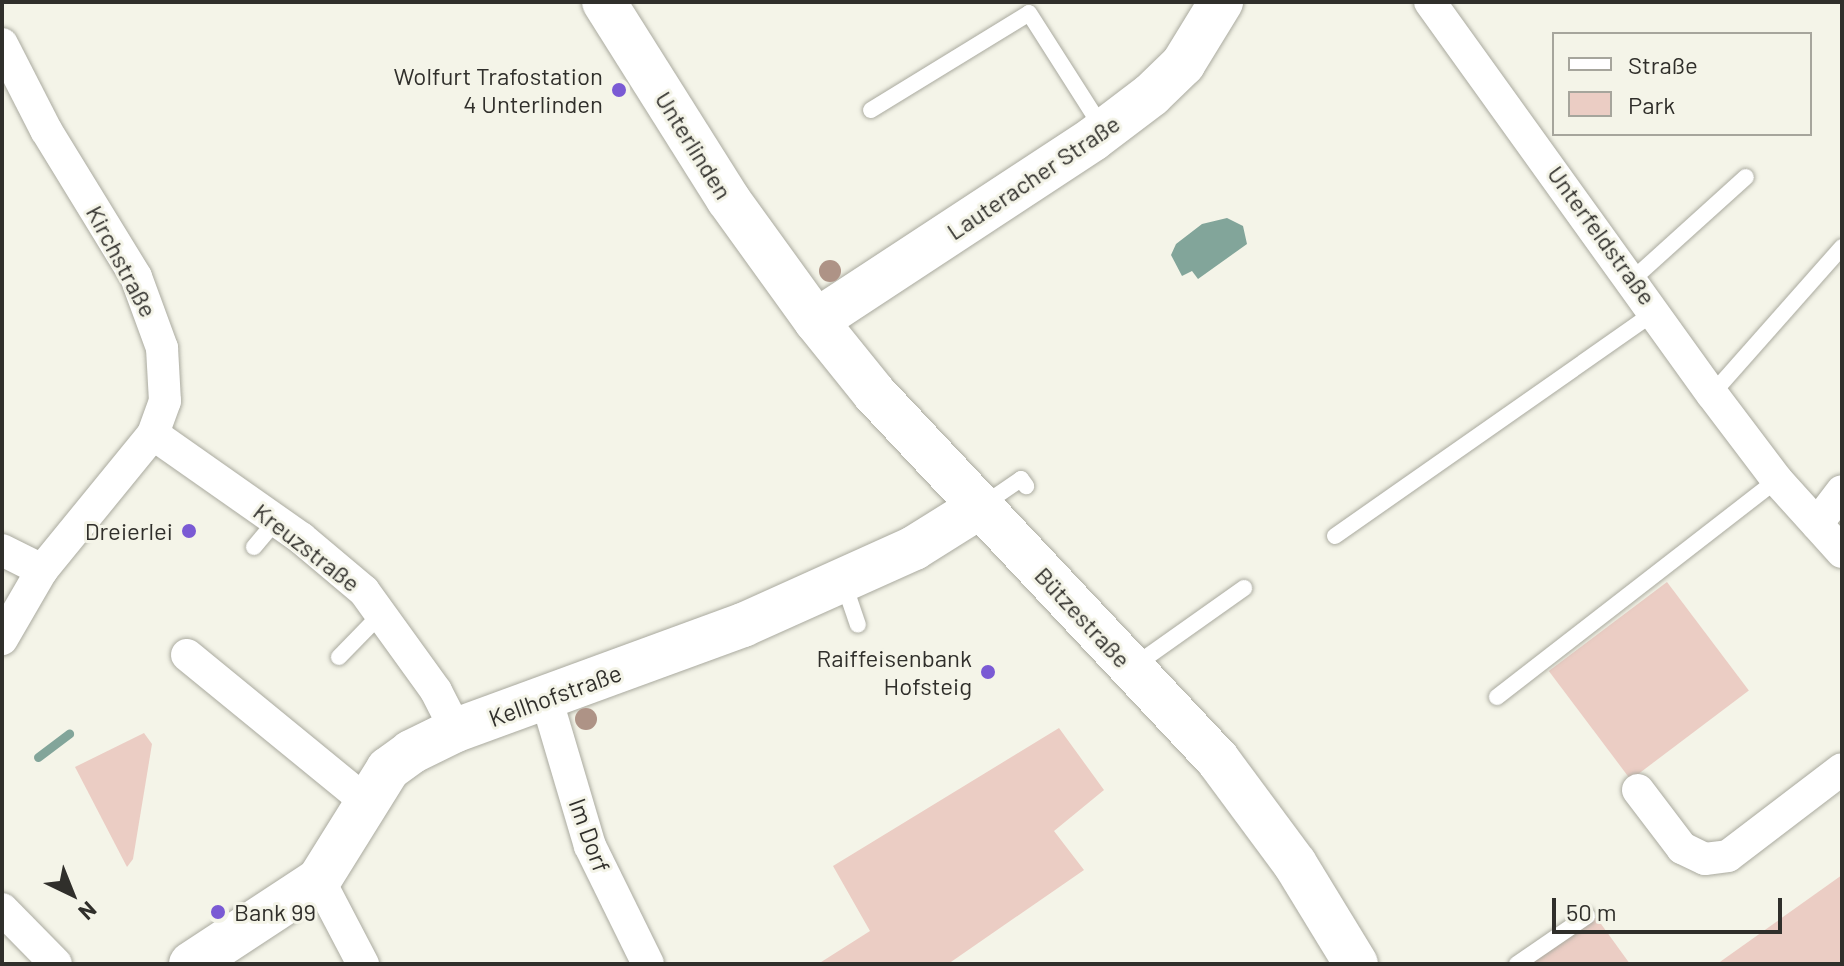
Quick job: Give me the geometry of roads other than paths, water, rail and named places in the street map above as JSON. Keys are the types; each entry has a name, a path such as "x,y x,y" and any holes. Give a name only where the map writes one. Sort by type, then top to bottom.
{"street":[{"name":"Unterlinden","path":"604,2 789,286"},
{"name":"Lauteracher Straße","path":"816,321 1104,131 1183,64 1221,2"},
{"name":"Unterfeldstraße","path":"1430,2 1633,279 1712,394 1777,480 1842,552"},
{"name":"Kirchstraße","path":"2,44 151,311 162,348 165,401 153,434 42,570 2,639"},
{"name":"Bützestraße","path":"789,286 874,393 1218,760 1280,842 1356,964"},
{"name":"Kreuzstraße","path":"153,434 276,521 364,591 436,691 456,730"},
{"path":"1817,524 1842,491"},
{"name":"Kellhofstraße","path":"191,964 319,880 388,769 456,730 547,701 743,625 914,548 981,506"},
{"path":"2,550 42,570"},
{"path":"187,655 353,791"},
{"name":"Im Dorf","path":"547,701 590,846 648,964"},
{"path":"1638,790 1682,848 1705,859 1728,856 1842,769"},
{"path":"319,880 363,964"},
{"path":"2,909 56,964"}],"lane":[{"path":"871,110 1029,13 1104,131"},
{"path":"1633,279 1746,177"},
{"path":"1712,394 1842,247"},
{"path":"1335,536 1656,311"},
{"path":"981,506 1021,479 1026,486"},
{"path":"1497,697 1777,480"},
{"path":"254,547 276,521"},
{"path":"842,580 858,625"},
{"path":"1131,668 1244,588"},
{"path":"339,657 381,614"},
{"path":"1517,964 1587,916"}],"water":[{"path":"1227,218 1243,226 1247,244 1198,279 1192,271 1182,276 1171,255 1176,244 1202,224"}],"waterway":[{"path":"38,757 69,734"}],"place":[{"name":"Wolfurt Trafostation 4 Unterlinden","path":"619,90"},
{"name":"Dreierlei","path":"189,531"},
{"name":"Raiffeisenbank Hofsteig","path":"988,672"},
{"name":"Bank 99","path":"218,912"}]}
